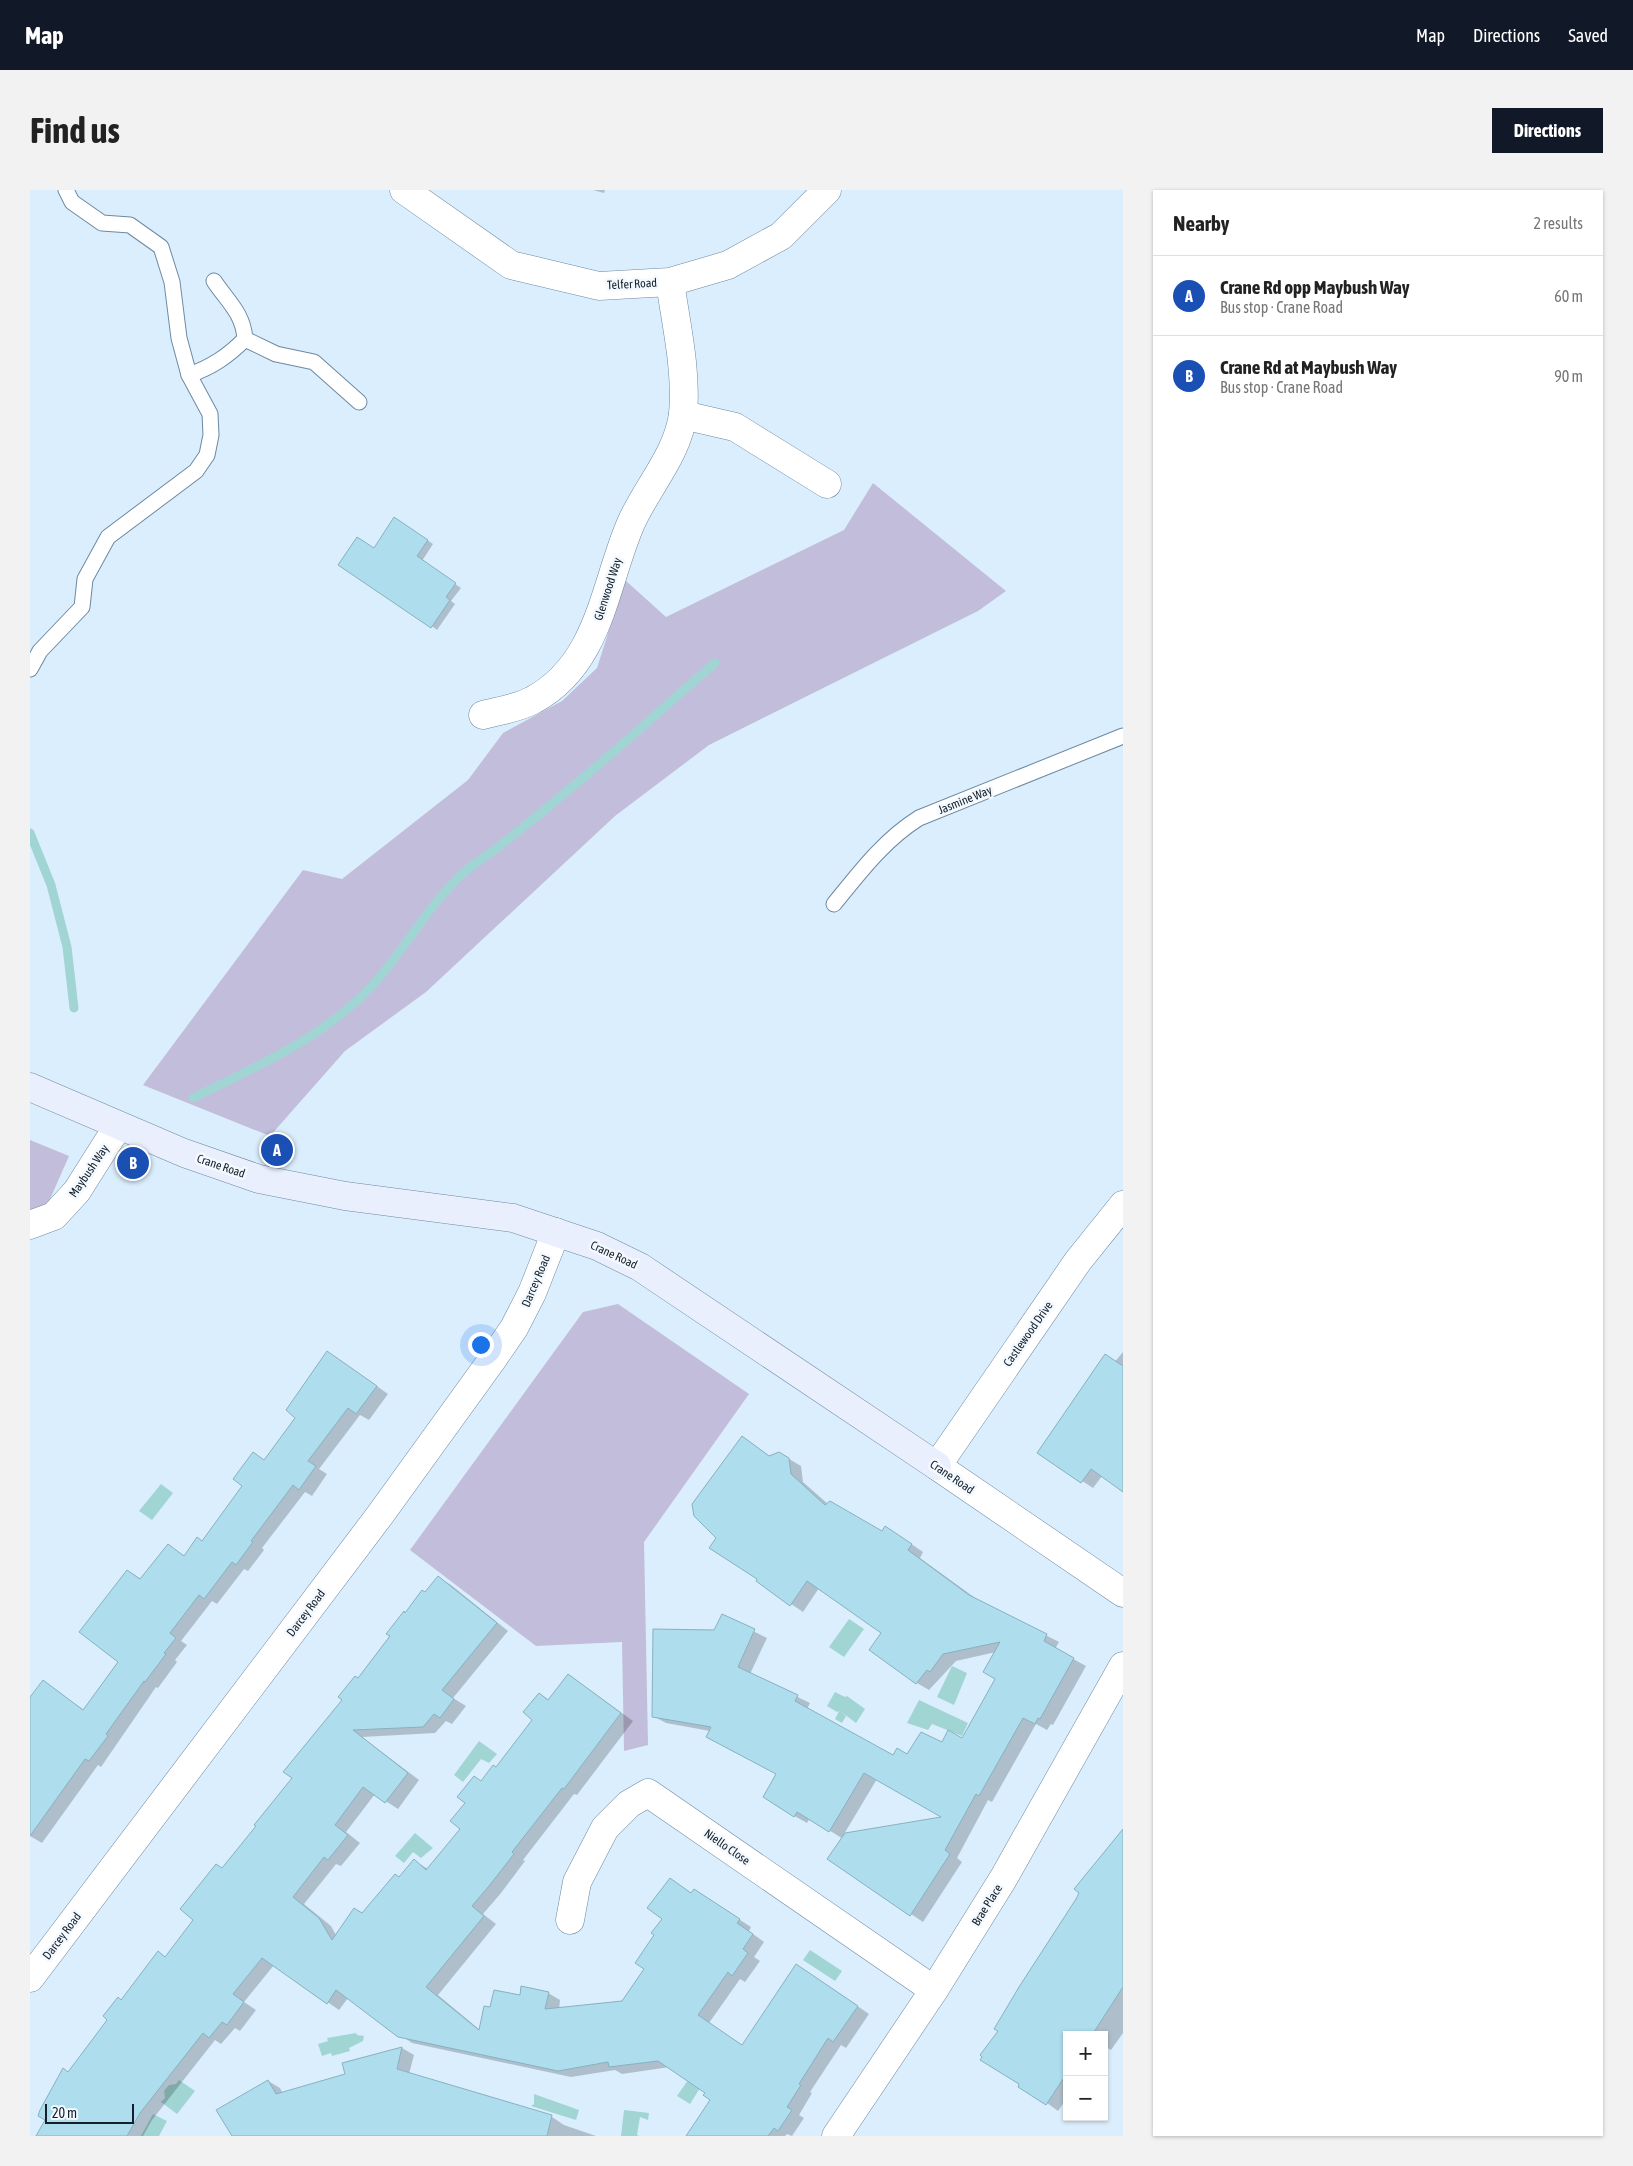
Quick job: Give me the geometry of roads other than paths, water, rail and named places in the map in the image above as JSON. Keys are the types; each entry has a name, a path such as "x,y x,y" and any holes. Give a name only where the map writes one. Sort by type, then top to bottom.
{"street":[{"name":"Telfer Road","path":"404,190 511,265 599,286 670,282 728,265 781,236 827,190"},
{"name":"Glenwood Way","path":"483,715 533,701 567,674 591,637 631,522 672,450 683,415 682,376 670,282"},
{"path":"683,415 736,427 827,484"},
{"name":"Crane Road","path":"30,1087 184,1153 259,1179 345,1196 513,1218 597,1246 640,1267 1123,1593"},
{"name":"Maybush Way","path":"30,1225 54,1216 78,1191 118,1126"},
{"name":"Castlewood Drive","path":"937,1466 1078,1261 1123,1205"},
{"name":"Darcey Road","path":"30,1978 380,1515 492,1360 514,1328 532,1292 556,1232"},
{"name":"Brae Place","path":"836,2136 934,1990 1003,1879 1123,1666"},
{"name":"Niello Close","path":"570,1920 576,1882 605,1828 628,1804 648,1793 934,1990"}],"lane":[{"path":"30,669 40,651 82,608 85,579 108,537 196,471 207,455 212,435 210,414 189,375 179,338 172,282 161,247 130,225 102,223 72,202 66,190"},
{"path":"214,281 225,298 237,310 244,329 245,339"},
{"path":"189,375 209,369 227,356 245,339"},
{"path":"245,339 276,354 314,362 358,402"},
{"name":"Jasmine Way","path":"834,904 879,850 898,831 919,818 1123,736"}],"waterway":[{"path":"193,1098 284,1052 328,1024 348,1008 367,991 393,961 440,897 453,883 590,772 715,663"},
{"path":"30,833 51,885 67,947 74,1008"}],"place":[{"name":"Crane Rd opp Maybush Way","path":"277,1150"},
{"name":"Crane Rd at Maybush Way","path":"133,1163"}]}
